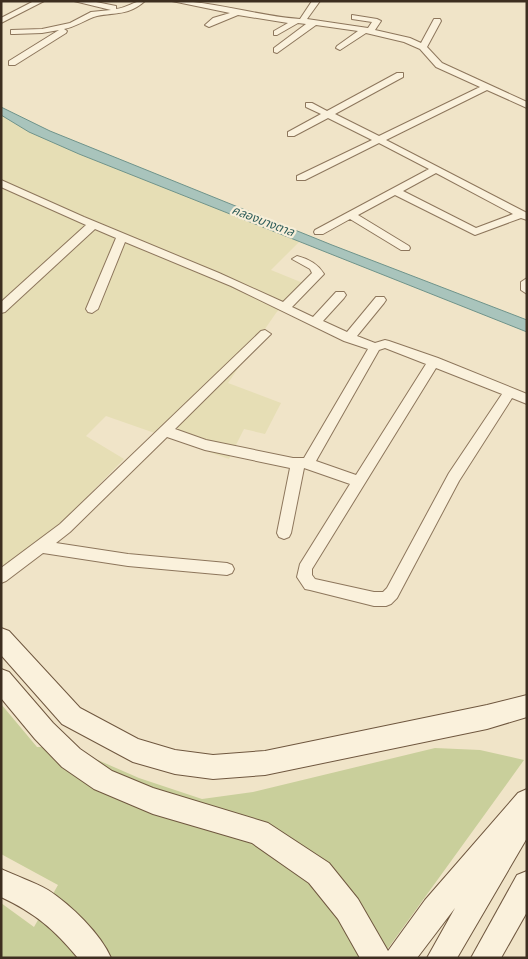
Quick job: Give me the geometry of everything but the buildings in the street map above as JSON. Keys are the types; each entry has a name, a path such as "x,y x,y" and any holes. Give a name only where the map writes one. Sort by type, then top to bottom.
{"main road":[{"path":"1,638 71,716 133,750 174,762 213,767 265,763 487,718 527,706"},
{"path":"1,680 44,731 71,758 103,780 154,801 259,832 319,873 348,909 376,958"},
{"path":"398,958 435,910 527,802"},
{"path":"441,958 527,812"},
{"path":"1,883 38,900 71,927 97,958"},
{"path":"485,958 527,885"}],"street":[{"path":"1,21 40,1"},
{"path":"78,1 116,8 127,1"},
{"path":"12,63 72,25 94,14 124,11 141,1"},
{"path":"176,1 238,12 368,30 407,40 423,47 439,65 527,105"},
{"path":"277,33 299,21 316,1"},
{"path":"210,26 216,20 238,12"},
{"path":"340,48 368,30 377,21 355,17"},
{"path":"423,47 437,21"},
{"path":"276,50 314,22"},
{"path":"14,32 42,31 72,25"},
{"path":"291,134 400,75"},
{"path":"301,178 486,87"},
{"path":"309,106 380,140 521,214"},
{"path":"319,232 398,192 435,170"},
{"path":"1,183 93,225 213,274 348,338 375,347 385,344 527,399"},
{"path":"398,192 475,232 521,214 527,204"},
{"path":"352,216 405,248"},
{"path":"1,309 93,225"},
{"path":"92,309 122,237"},
{"path":"285,307 318,274 314,267 297,259"},
{"path":"527,282 527,290"},
{"path":"315,322 340,295"},
{"path":"348,338 380,300"},
{"path":"1,577 65,528 265,334"},
{"path":"284,533 303,463 375,347"},
{"path":"434,362 316,548 305,568 304,577 310,584 374,599 386,599 392,593 454,477 510,391"},
{"path":"165,431 205,445 303,463 358,482"},
{"path":"42,547 128,560 227,569"}],"shaded area":[{"path":"1,115 29,132 79,154 300,241 271,270 303,283 276,313 228,383 281,403 265,434 244,429 229,459 106,416 86,436 124,459 1,584"}],"green space":[{"path":"1,704 37,747 77,747 84,754 139,778 202,799 253,792 435,748 480,750 524,760 381,958 1,958 1,903 34,927 58,885 1,854"}],"water":[{"name":"คลองบางตาล","path":"1,107 50,131 332,245 527,320 527,332 79,154 29,132 1,115"}]}
